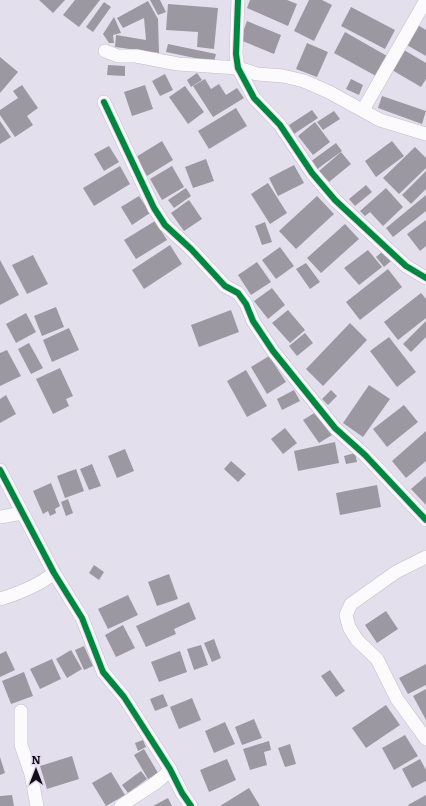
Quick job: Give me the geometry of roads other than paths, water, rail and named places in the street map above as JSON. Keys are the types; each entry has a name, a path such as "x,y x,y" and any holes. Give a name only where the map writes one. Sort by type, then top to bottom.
{"street":[{"path":"238,0 236,54 238,68 246,85 264,110 280,125 312,173 335,200 406,266 426,278"},
{"path":"363,110 426,0"},
{"path":"105,51 118,56 136,56 178,64 238,68 258,74 283,76 304,81 380,120 426,134"},
{"path":"246,85 258,74"},
{"path":"104,102 154,208 165,225 191,249 226,286 238,293 246,304 253,321 264,339 320,411 426,520"},
{"path":"0,470 54,573 82,618 103,672 124,697 170,768 182,793 191,806"},
{"path":"0,517 17,514 21,511"},
{"path":"426,557 396,572 351,604 346,615 349,627 357,640 377,659 396,699 426,739"},
{"path":"0,599 21,592 42,582 54,573"},
{"path":"21,710 21,745 31,774 37,806"},
{"path":"121,806 136,794 166,776 170,768"}]}
